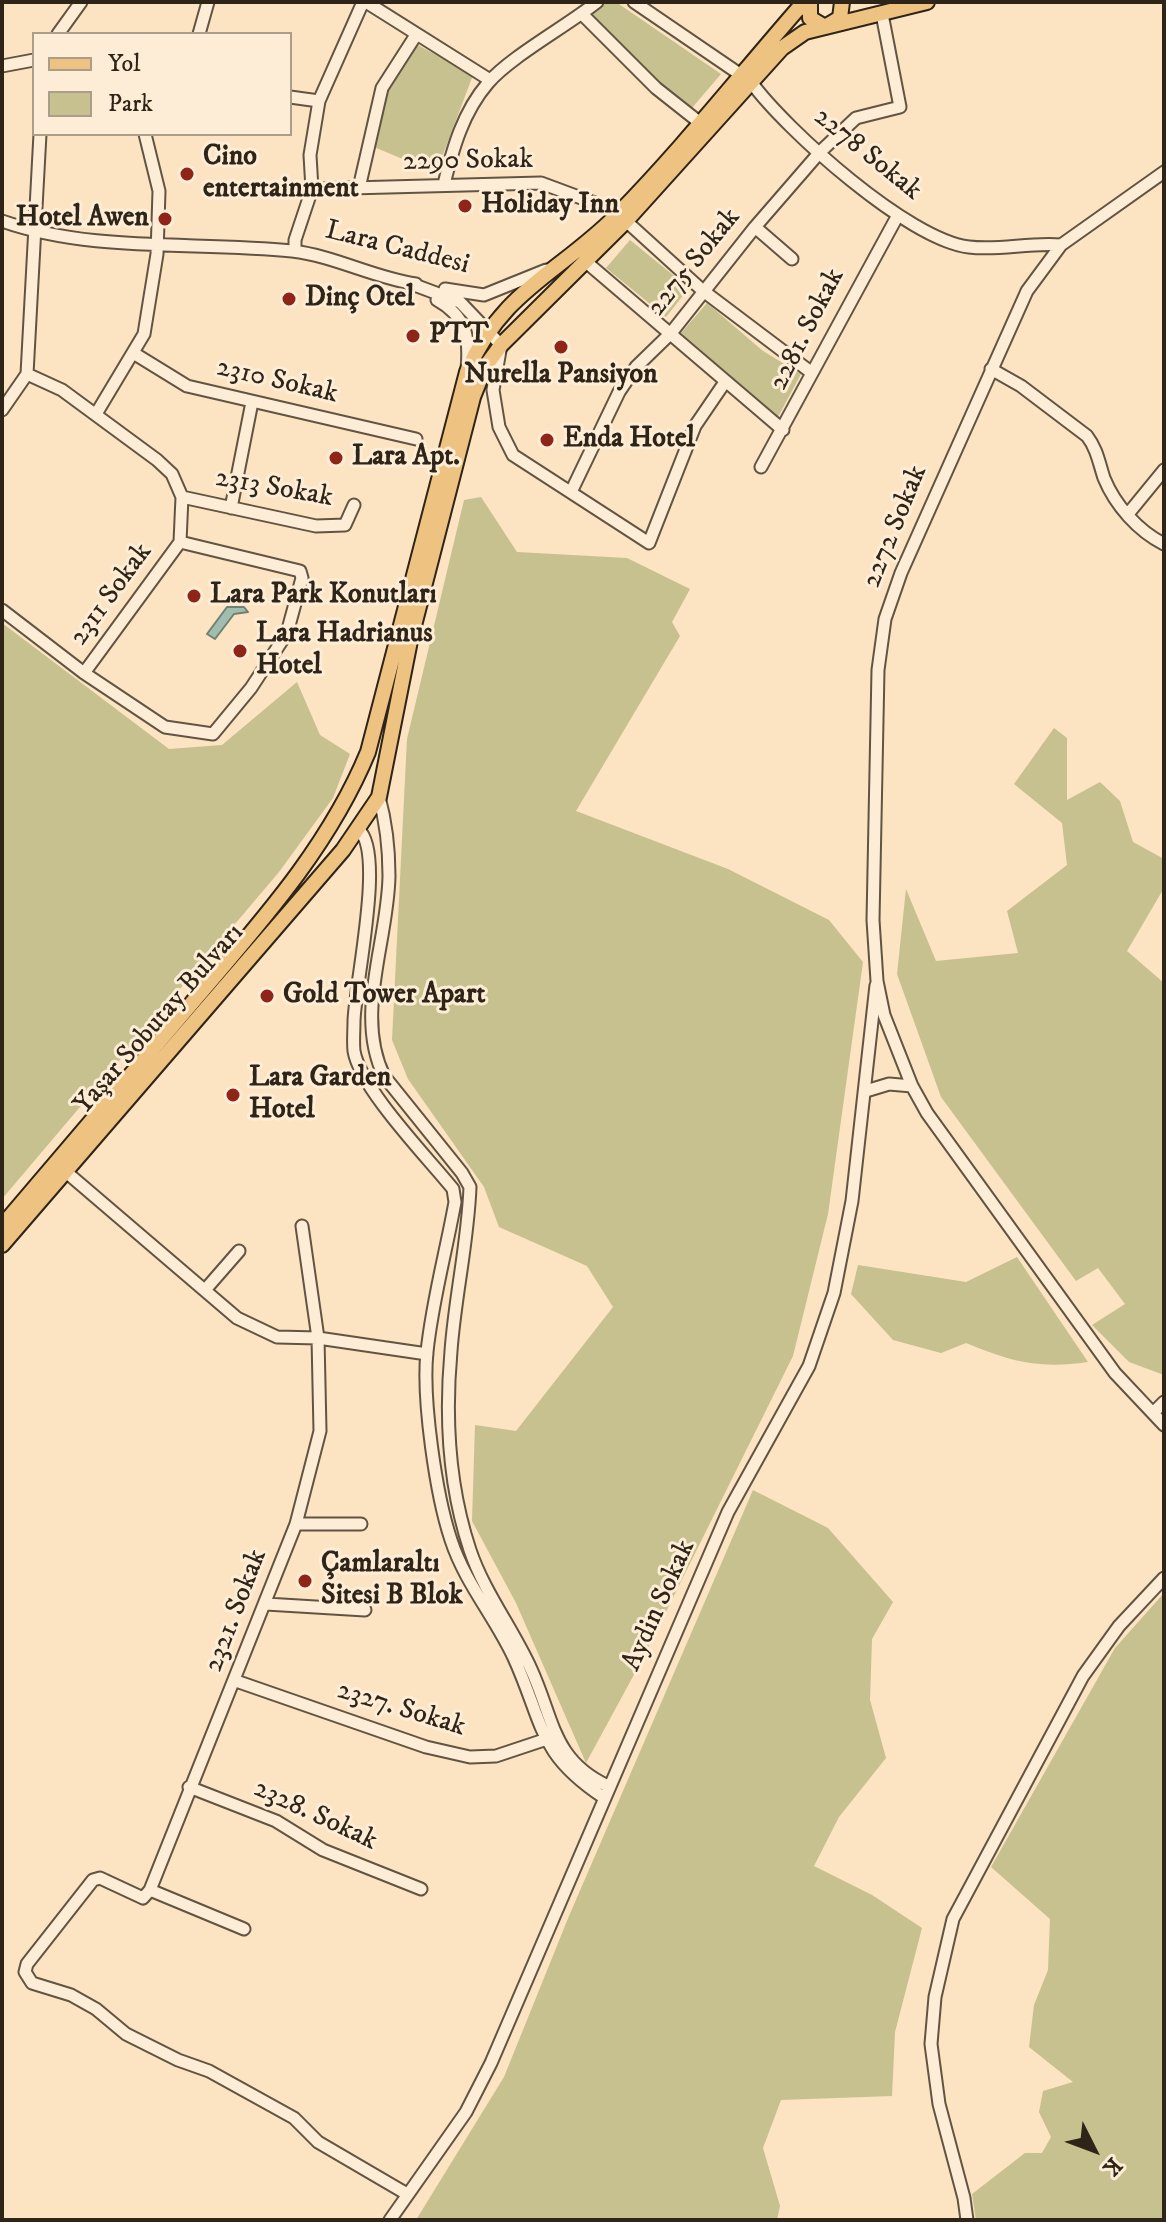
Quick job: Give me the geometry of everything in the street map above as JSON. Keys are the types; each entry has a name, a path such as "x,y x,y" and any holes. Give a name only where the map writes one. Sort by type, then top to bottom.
{"main road":[{"path":"623,217 746,79 794,39 805,32 927,2"},
{"name":"Lara Caddesi","path":"554,266 623,217 699,122 746,79 805,4"},
{"path":"805,4 814,22 831,26"},
{"path":"831,26 840,18 843,4"},
{"name":"Yaşar Sobutay Bulvarı","path":"2,1245 359,830 379,797 410,641 473,397 485,367 501,345 585,261 623,217"},
{"path":"2,1226 280,899 354,787 368,752 467,372 487,330 525,289 554,266"},
{"path":"354,787 366,786 379,797"},
{"path":"341,808 349,823 359,830"}],"street":[{"path":"200,32 208,2"},
{"path":"295,251 295,240 312,189 310,155 319,101 365,2 490,80"},
{"path":"444,184 455,142 468,111 490,80 597,2"},
{"name":"2278 Sokak","path":"634,2 746,79 820,152 898,215 969,247 1032,242 1061,245"},
{"path":"59,32 80,3"},
{"path":"582,14 646,79 699,122"},
{"name":"2275 Sokak","path":"571,492 619,392 636,367 671,333 702,290 755,227 820,152 856,118 900,107 882,14"},
{"path":"359,188 382,88 416,35"},
{"path":"2,66 32,60"},
{"path":"292,97 319,101"},
{"path":"2,409 27,374 40,136"},
{"path":"96,414 135,354 144,334 157,244 159,191 145,136"},
{"name":"2272 Sokak","path":"877,981 873,920 878,686 885,619 927,509 1027,291 1061,245 1164,172"},
{"name":"2290 Sokak","path":"312,189 541,183 623,217"},
{"name":"2281. Sokak","path":"761,467 869,262 898,215"},
{"path":"623,217 702,290 812,373"},
{"name":"Lara Caddesi","path":"2,221 33,232 157,244 295,251 409,283 484,295 554,266"},
{"path":"755,227 792,259"},
{"path":"585,261 783,430"},
{"path":"409,283 460,302 501,345 493,390 499,427 513,455 649,543 695,426 725,382"},
{"path":"409,283 453,309 461,318 467,334 467,372"},
{"name":"2310 Sokak","path":"135,354 187,386 416,439"},
{"path":"991,369 1021,386 1087,436 1095,447 1105,480 1128,514 1138,526 1164,544"},
{"name":"2313 Sokak","path":"27,374 62,390 157,460 172,474 182,497 316,526 345,525 354,505"},
{"path":"231,508 252,402"},
{"path":"1128,514 1164,470"},
{"name":"2311 Sokak","path":"84,673 180,542 182,497"},
{"path":"2,610 41,636 84,673 165,727 213,734 251,688 287,633 302,578 300,571 180,542"},
{"path":"379,797 389,878 372,1008 375,1059 384,1076 470,1187 449,1385 449,1433 458,1507 471,1552 539,1687 549,1738"},
{"path":"359,830 367,837 371,849 367,918 354,1018 354,1051 366,1080 453,1189 455,1202 427,1354 431,1428 451,1539 466,1576 512,1654 549,1738 606,1792"},
{"path":"877,981 884,1015 912,1086 927,1113 1115,1373 1164,1425"},
{"name":"Aydin Sokak","path":"390,2220 466,2112 491,2063 728,1512 809,1366 840,1262 852,1201 877,981"},
{"path":"866,1091 889,1084 912,1086"},
{"path":"65,1171 237,1318 277,1337 318,1338 427,1354"},
{"name":"2321. Sokak","path":"150,1890 189,1787 236,1681 296,1524 320,1431 318,1338 302,1226"},
{"path":"205,1290 239,1251"},
{"path":"1154,1412 1164,1402"},
{"path":"296,1524 361,1524"},
{"path":"967,2220 939,2104 931,2044 935,1997 953,1919 1083,1676 1119,1626 1164,1578"},
{"path":"266,1604 365,1610"},
{"name":"2327. Sokak","path":"236,1681 426,1747 470,1757 496,1756 549,1738"},
{"name":"2328. Sokak","path":"189,1787 276,1821 323,1850 421,1889"},
{"path":"244,1929 150,1890 143,1898 100,1878 93,1880 27,1964 25,1972 32,1983 71,1995 96,2009 126,2034 178,2060 209,2071 294,2118 318,2142 407,2194"}],"green space":[{"path":"605,2 616,2 721,74 691,109 608,38 590,13"},
{"path":"416,44 473,75 436,173 374,147 388,88"},
{"path":"630,240 689,288 666,317 606,268"},
{"path":"707,303 763,351 801,374 778,417 681,333"},
{"path":"481,497 517,552 627,558 690,589 672,622 680,636 576,811 728,869 829,920 863,962 828,1214 793,1356 643,1658 586,1763 516,1603 472,1521 475,1425 516,1431 613,1307 587,1266 499,1227 484,1187 408,1079 392,1040 407,739 464,500"},
{"path":"2,623 169,749 222,745 297,682 320,735 350,754 333,798 279,872 2,1199"},
{"path":"1054,728 1067,738 1067,800 1100,782 1120,801 1133,842 1164,859 1164,888 1127,951 1164,983 1164,1375 1129,1362 1092,1325 1125,1304 1098,1268 1076,1281 941,1097 897,974 906,889 936,961 1018,953 1007,911 1067,865 1062,823 1014,784"},
{"path":"1017,1257 1088,1362 1055,1365 1026,1362 966,1343 941,1353 893,1340 851,1294 858,1265 966,1282"},
{"path":"753,1490 828,1528 893,1602 872,1639 870,1700 886,1758 839,1817 814,1866 872,1895 922,1928 895,2032 892,2096 781,2100 763,2148 780,2206 777,2220 416,2220 504,2077 569,1916"},
{"path":"1164,1593 1164,2220 976,2220 972,2194 1025,2153 1042,2153 1051,2137 1039,2112 1043,2091 1073,2082 1029,2047 1034,2005 1048,1970 1050,1919 991,1867 1115,1648"}],"shaded area":[{"path":"227,607 244,607 248,612 234,614 215,639 207,634"}],"place":[{"name":"Cino entertainment","path":"187,174"},
{"name":"Holiday Inn","path":"465,206"},
{"name":"Hotel Awen","path":"165,219"},
{"name":"Dinç Otel","path":"289,299"},
{"name":"PTT","path":"413,336"},
{"name":"Nurella Pansiyon","path":"561,347"},
{"name":"Enda Hotel","path":"547,440"},
{"name":"Lara Apt.","path":"336,458"},
{"name":"Lara Park Konutları","path":"194,596"},
{"name":"Lara Hadrianus Hotel","path":"240,651"},
{"name":"Gold Tower Apart","path":"267,996"},
{"name":"Lara Garden Hotel","path":"233,1095"},
{"name":"Çamlaraltı Sitesi B Blok","path":"305,1581"}]}
